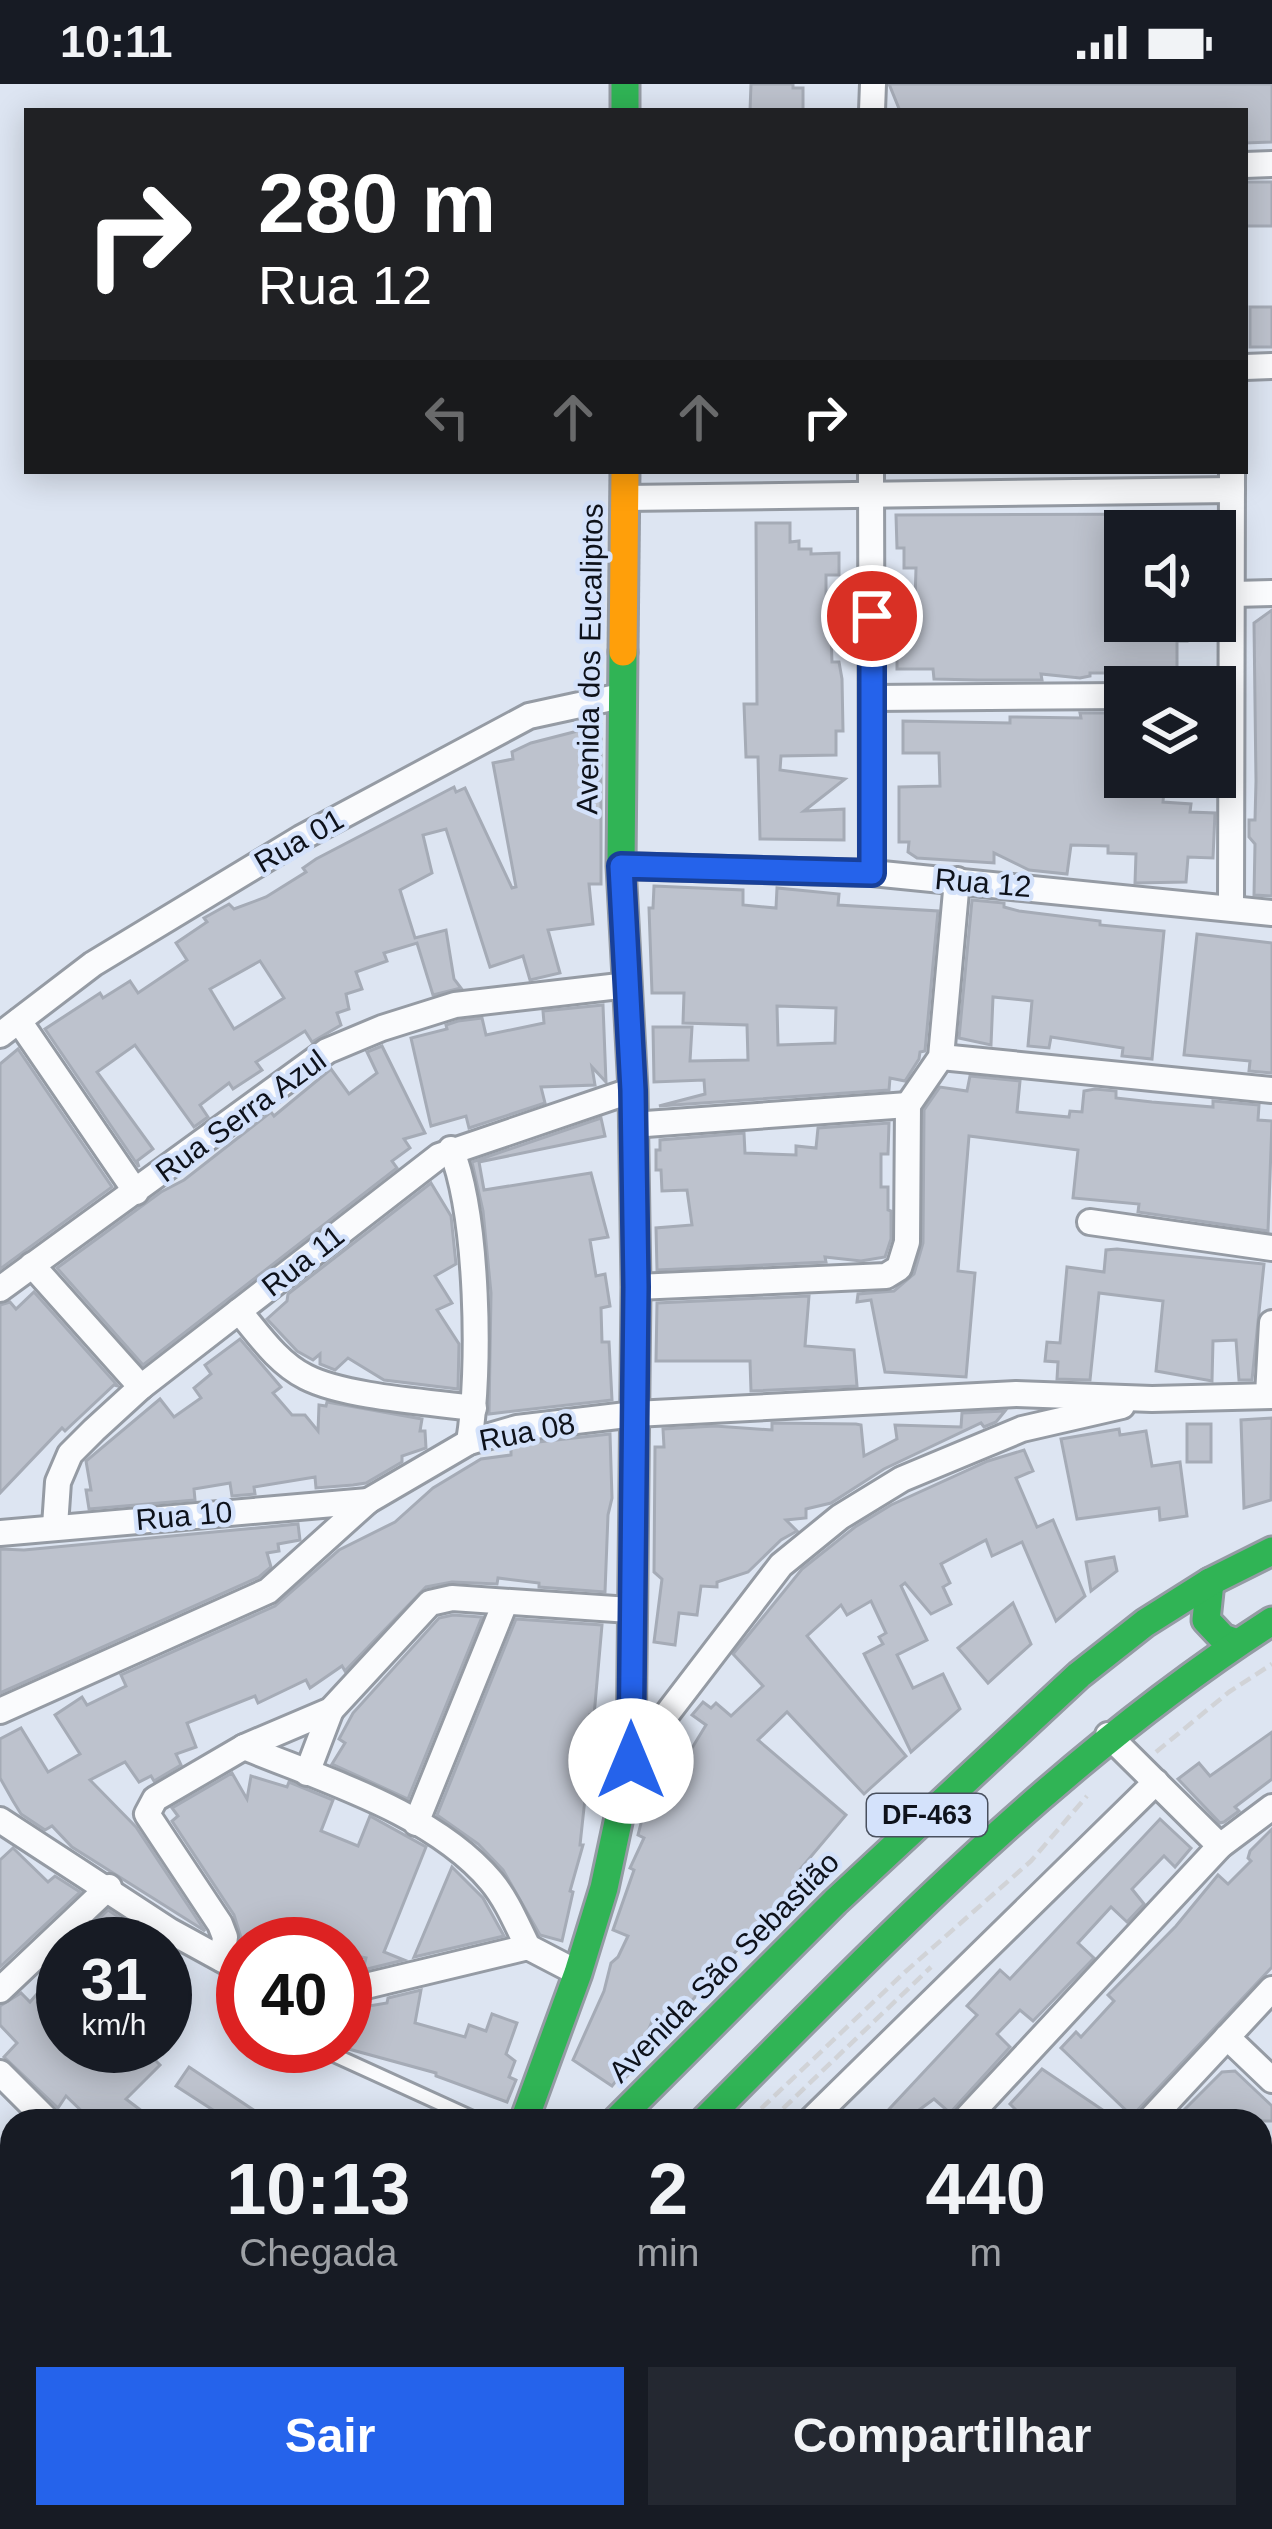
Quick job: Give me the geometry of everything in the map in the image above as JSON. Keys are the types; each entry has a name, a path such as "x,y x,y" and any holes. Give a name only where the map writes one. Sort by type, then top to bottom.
{"street":[{"path":"625,484 1232,480 1233,510"},
{"path":"871,483 872,873"},
{"name":"Avenida dos Eucaliptos","path":"548,2059 616,1844 631,1761 636,1287 633,1090 621,866 625,484"},
{"path":"1236,594 1272,593"},
{"name":"Rua 01","path":"9,1028 93,964 301,838 529,716 621,696"},
{"path":"873,698 1104,696"},
{"path":"1227,798 1231,907"},
{"name":"Rua 12","path":"621,866 872,873 1272,913"},
{"path":"636,1287 886,1276 899,1268 907,1243 908,1106 941,1057 957,880"},
{"name":"Rua Serra Azul","path":"0,1289 327,1051 455,1005 628,985"},
{"name":"Rua Serra Azul","path":"9,1028 136,1192"},
{"path":"941,1057 1272,1090"},
{"name":"Rua 11","path":"55,1526 58,1482 70,1454 141,1387 451,1149 633,1090"},
{"path":"632,1125 908,1106"},
{"path":"451,1149 464,1198 475,1336 469,1442"},
{"path":"1090,1222 1272,1248"},
{"path":"32,1264 141,1387"},
{"path":"239,1311 280,1360 308,1378 474,1408"},
{"path":"1270,1395 1272,1323"},
{"path":"1016,1394 1022,1430"},
{"name":"Rua 08","path":"0,1711 268,1591 368,1501 469,1442 517,1428 635,1414 1016,1394 1153,1399 1270,1395"},
{"path":"631,1761 781,1565 840,1517 902,1479 1022,1430 1153,1399"},
{"name":"Rua 10","path":"0,1533 368,1501"},
{"name":"Avenida São Sebastião","path":"628,2109 835,1902 1079,1675 1145,1623 1210,1582 1272,1551"},
{"path":"1210,1582 1206,1620 1223,1638 1237,1642"},
{"path":"307,1773 332,1710 430,1603 452,1598 630,1610"},
{"path":"416,1823 505,1603"},
{"name":"DF-463","path":"719,2109 875,1924 1108,1735 1272,1621"},
{"path":"216,1918 147,1814 148,1806 244,1748 332,1710"},
{"path":"1108,1735 1220,1846"},
{"path":"244,1748 374,1798 416,1823 490,1880 528,1947 578,1973"},
{"path":"822,2109 1156,1782"},
{"path":"975,2109 1220,1846 1272,1807"},
{"path":"0,1820 216,1956"},
{"path":"0,1990 109,1888"},
{"path":"835,1902 849,1898 875,1924"},
{"path":"372,1985 528,1947"},
{"path":"1160,2109 1272,1989"},
{"path":"1227,2037 1272,2080"},
{"path":"529,2109 548,2059"},
{"path":"547,2109 548,2059"},
{"path":"0,2073 36,2109"}],"lane":[{"path":"372,2072 453,2109"}],"path":[{"path":"761,2109 905,1972 1031,1862 1094,1787"}],"building":[{"path":"751,84 803,88 803,108 750,108"},
{"path":"889,84 1272,84 1272,142 1248,143 1248,108 899,108"},
{"path":"1248,182 1272,182 1272,226 1248,226"},
{"path":"1250,307 1272,307 1272,347 1250,347"},
{"path":"1104,514 1104,642 1177,642 1177,666 1104,666 1104,673 1080,678 1041,674 1042,680 934,679 933,669 897,669 897,646 907,646 907,602 915,602 916,568 904,568 904,548 897,548 896,515"},
{"path":"756,523 790,523 790,542 799,541 799,549 811,549 811,554 839,553 839,575 826,575 826,606 830,607 832,662 839,662 842,679 843,731 836,731 836,755 781,756 780,770 845,779 804,811 844,809 844,840 760,839 758,757 746,757 744,704 757,704"},
{"path":"1272,610 1272,896 1254,895 1255,844 1249,837 1249,820 1255,820 1256,781 1254,623"},
{"path":"1080,713 1104,713 1104,798 1163,798 1163,802 1191,804 1190,812 1215,813 1213,858 1188,857 1186,882 1135,883 1136,854 1108,853 1108,846 1071,845 1067,874 1029,870 994,853 994,863 917,858 908,852 909,842 899,842 899,787 940,786 939,753 903,753 903,721 1010,723 1010,717 1081,718"},
{"path":"601,725 601,884 589,884 593,924 548,930 560,973 530,980 523,956 490,967 446,829 423,835 432,873 400,890 415,938 446,930 454,979 461,988 433,995 417,943 384,953 387,961 356,972 362,989 346,994 349,1009 337,1013 341,1025 312,1042 305,1031 256,1062 262,1070 233,1089 229,1083 200,1105 208,1117 194,1127 135,1045 97,1072 153,1149 137,1161 139,1167 45,1029 100,993 103,998 130,981 138,993 187,960 176,943 207,922 204,918 229,904 234,909 266,897 306,872 303,868 316,859 454,787 456,792 465,788 512,888 516,887 493,763 513,759 512,752","holes":["260,961 284,998 234,1029 210,989"]},
{"path":"654,886 743,890 743,905 776,908 777,888 839,894 838,905 938,911 925,1051 920,1052 905,1081 890,1078 889,1090 659,1106 705,1094 704,1080 654,1082 653,1027 692,1027 690,1061 748,1060 747,1025 683,1023 684,993 652,993 649,908 653,908","holes":["777,1006 836,1008 835,1043 778,1045"]},
{"path":"972,900 1100,921 1100,925 1164,931 1152,1059 1122,1056 1123,1048 1051,1037 1049,1048 1028,1046 1032,1001 993,997 991,1045 959,1038"},
{"path":"1197,934 1272,943 1272,1073 1249,1071 1250,1061 1184,1055"},
{"path":"603,1005 606,1082 592,1067 595,1085 541,1087 545,1103 469,1128 466,1116 431,1126 411,1038 447,1029 446,1025 458,1021 482,1018 486,1035 544,1023 543,1011"},
{"path":"382,1046 425,1133 404,1139 410,1148 392,1161 397,1168 143,1365 57,1268 184,1180 271,1112 274,1116 331,1069 349,1094 377,1073 367,1052"},
{"path":"18,1049 112,1187 0,1269 0,1064"},
{"path":"970,1076 1020,1081 1017,1112 1069,1117 1070,1111 1082,1112 1084,1091 1095,1089 1116,1091 1116,1098 1152,1102 1259,1105 1258,1120 1272,1121 1268,1231 1138,1212 1139,1204 1073,1198 1078,1150 969,1136 958,1271 975,1273 966,1377 885,1372 871,1300 857,1302 858,1294 894,1291 914,1274 923,1243 924,1110 940,1087 967,1091"},
{"path":"601,1118 605,1136 479,1162 484,1190 591,1173 608,1237 590,1240 596,1276 605,1274 610,1306 601,1308 602,1342 609,1342 612,1400 489,1414 491,1293 483,1211 472,1162"},
{"path":"889,1123 888,1154 881,1154 881,1187 888,1187 891,1211 891,1239 885,1257 657,1270 656,1228 692,1225 687,1190 662,1191 661,1170 656,1170 660,1140 744,1133 745,1153 796,1155 796,1146 816,1148 818,1128"},
{"path":"431,1183 451,1216 456,1264 435,1276 452,1303 437,1310 459,1344 458,1389 384,1380 348,1358 335,1370 320,1364 320,1354 313,1360 297,1351 267,1319 287,1301 288,1294"},
{"path":"1106,1250 1264,1264 1252,1380 1239,1380 1236,1340 1213,1341 1212,1381 1156,1371 1163,1301 1099,1293 1090,1380 1057,1379 1058,1362 1045,1361 1047,1342 1060,1343 1067,1267 1104,1272"},
{"path":"34,1292 118,1386 65,1431 62,1428 0,1493 0,1305 10,1302 16,1309"},
{"path":"809,1296 805,1346 854,1350 857,1386 751,1391 750,1361 656,1361 657,1303"},
{"path":"240,1339 281,1387 273,1393 292,1415 305,1415 318,1431 319,1405 327,1402 422,1419 420,1431 425,1431 426,1448 402,1456 402,1462 366,1483 316,1488 315,1477 254,1487 255,1494 232,1496 230,1483 194,1489 195,1500 89,1509 86,1461 160,1399 174,1417 201,1398 194,1388 211,1374 205,1365"},
{"path":"1005,1411 996,1422 984,1427 981,1423 884,1469 831,1503 806,1509 806,1518 786,1520 797,1531 748,1572 717,1582 717,1587 701,1586 697,1615 679,1613 675,1645 654,1642 662,1579 654,1572 655,1447 664,1447 663,1429 772,1430 772,1423 856,1424 861,1425 864,1456 897,1439 895,1425 961,1427 962,1413"},
{"path":"1272,1418 1271,1500 1244,1508 1241,1420"},
{"path":"1187,1424 1211,1424 1211,1462 1187,1462"},
{"path":"1119,1429 1120,1435 1146,1431 1152,1466 1180,1462 1187,1516 1160,1520 1159,1508 1077,1519 1061,1439"},
{"path":"610,1434 612,1498 605,1592 539,1587 539,1583 498,1578 497,1584 452,1582 426,1587 345,1671 342,1666 310,1688 306,1680 258,1703 255,1696 187,1723 196,1747 176,1754 181,1765 154,1781 151,1776 139,1782 125,1762 90,1780 136,1827 205,1931 192,1923 192,1917 183,1917 72,1847 52,1826 45,1830 21,1814 0,1778 0,1739 21,1728 48,1772 80,1754 55,1715 82,1697 87,1705 126,1686 121,1675 275,1606 339,1550 395,1522 433,1488 481,1459 511,1455 511,1447"},
{"path":"1024,1450 1033,1471 1016,1478 1037,1527 1053,1520 1085,1596 1056,1621 1022,1542 992,1556 986,1540 941,1564 950,1583 943,1587 951,1604 931,1614 905,1583 901,1586 927,1640 897,1655 913,1688 943,1674 960,1709 911,1752 864,1654 883,1644 879,1637 886,1633 871,1601 847,1615 841,1605 807,1636 906,1756 864,1794 787,1712 758,1740 846,1815 797,1873 802,1877 671,2024 654,2017 630,2073 620,2084 616,2081 612,2086 573,2060 604,1991 611,1963 628,1936 613,1930 634,1870 630,1868 644,1838 638,1835 654,1773 673,1743 689,1753 706,1725 692,1715 703,1702 711,1708 716,1703 731,1716 763,1686 733,1654 802,1569 855,1527 891,1505"},
{"path":"298,1524 300,1540 278,1544 279,1551 267,1553 271,1567 259,1577 0,1693 0,1549"},
{"path":"1114,1557 1117,1571 1091,1591 1086,1562"},
{"path":"1013,1603 1031,1644 988,1683 958,1648"},
{"path":"482,1617 408,1799 332,1764 345,1743 339,1739 353,1713 439,1618"},
{"path":"516,1619 602,1625 594,1716 590,1715 583,1845 562,1941 540,1935 503,1870 478,1844 437,1815"},
{"path":"1272,1732 1272,1779 1235,1807 1239,1811 1224,1822 1178,1779 1199,1763 1210,1776"},
{"path":"232,1773 247,1799 251,1776 287,1787 289,1782 333,1800 321,1831 358,1846 370,1816 426,1847 384,1952 404,1960 372,1968 372,1917 235,1917 172,1821 178,1816 172,1808"},
{"path":"1160,1819 1191,1848 1175,1867 1164,1856 1132,1889 1144,1904 1127,1922 1111,1907 1078,1943 1094,1958 1033,2021 1020,2010 997,2034 1010,2047 954,2109 945,2109 934,2099 920,2109 889,2109 977,2015 967,2006 1000,1970 1010,1979"},
{"path":"1272,1829 1272,1967 1139,2109 1125,2109 1061,2048 1076,2032 1081,2037 1114,2001 1108,1995 1218,1875 1228,1884 1251,1861 1250,1851"},
{"path":"13,1848 48,1882 55,1876 80,1892 53,1917 36,1917 36,1933 0,1967 0,1860"},
{"path":"452,1867 483,1898 504,1936 414,1957"},
{"path":"421,1990 415,2023 465,2037 469,2025 486,2031 492,2014 517,2023 506,2054 515,2061 509,2077 516,2080 507,2102 436,2073 372,2055 372,2006 387,2003 388,1998"},
{"path":"21,1993 30,2002 36,1995 36,2073 152,2073 126,2099 139,2109 80,2109 66,2096 58,2108 4,2057 17,2043 0,2025 0,2006"},
{"path":"192,2069 252,2109 211,2109 176,2086 185,2073"},
{"path":"1042,2069 1101,2109 1015,2109 1010,2104"},
{"path":"1235,2071 1272,2109 1185,2109 1222,2072"}],"traffic: fast":[{"path":"625,84 625,108"},
{"path":"528,2109 604,1888 631,1761 636,1287 633,1090 621,866 623,652"},
{"path":"628,2109 835,1902 1079,1675 1145,1623 1210,1582 1272,1551"},
{"path":"1210,1582 1206,1620 1223,1638 1237,1643"},
{"path":"716,2109 906,1921 1046,1792 1118,1732 1272,1621"}],"traffic: slow":[{"path":"623,652 625,474"}],"route":[{"path":"631,1761 636,1287 633,1090 621,866 872,873 872,616"}]}
